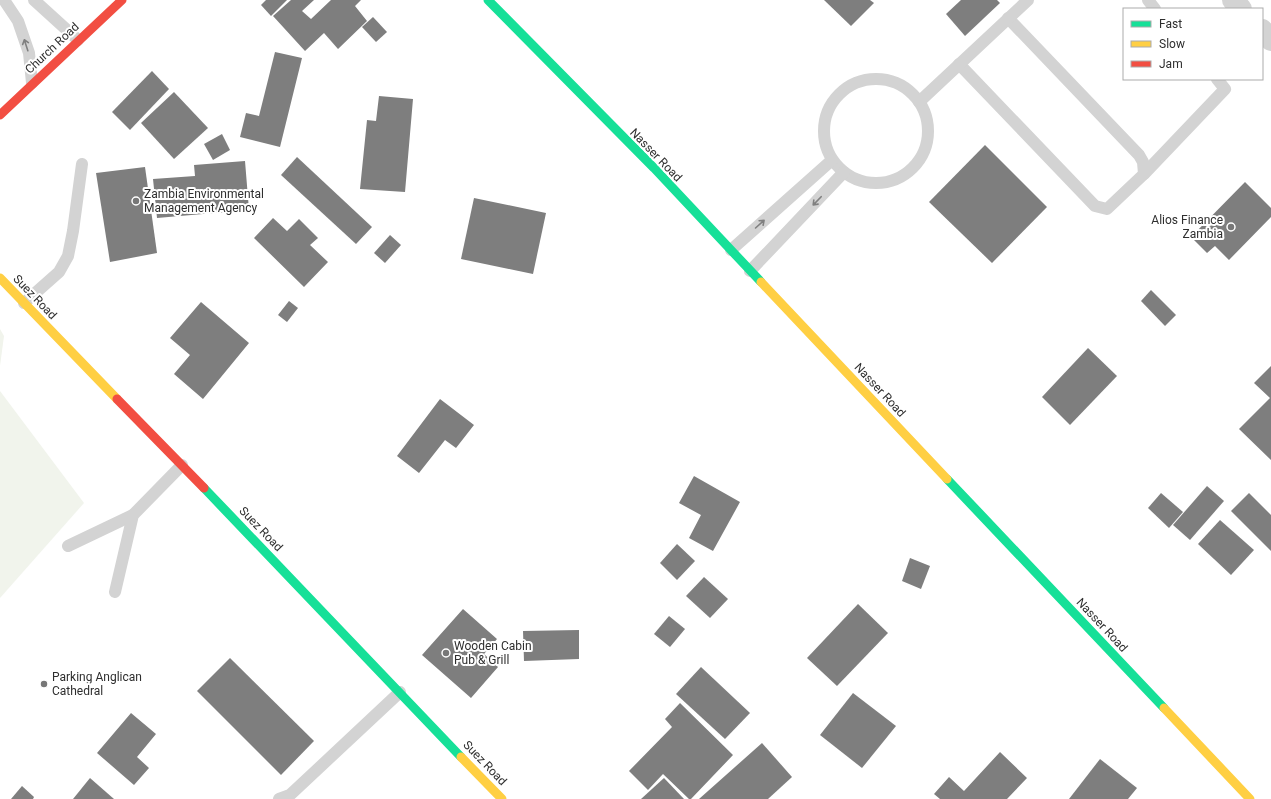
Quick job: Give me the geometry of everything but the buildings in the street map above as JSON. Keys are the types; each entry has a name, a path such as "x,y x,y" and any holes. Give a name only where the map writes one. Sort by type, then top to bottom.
{"main road":[{"name":"Church Road","path":"0,115 32,83 122,0"},
{"name":"Nasser Road","path":"488,0 654,168 1250,799"},
{"name":"Suez Road","path":"0,278 182,465 502,799"}],"street":[{"path":"1233,0 1241,8"},
{"path":"1263,31 1271,40"}],"lane":[{"path":"4,0 18,21 29,53 32,83"},
{"path":"34,0 78,40"},
{"path":"919,102 1028,0"},
{"path":"1148,0 1154,8"},
{"path":"1008,18 1139,155 1143,162 1144,174"},
{"path":"959,64 1095,206 1107,209 1144,174 1225,89 1218,80"},
{"path":"870,79 884,80 909,91 919,102 925,112 928,122 928,145 917,164 908,173 899,178 888,182 876,183 859,180 844,172 832,160 825,148 822,134 823,121 828,108 835,97 844,89 856,83 870,79"},
{"path":"731,250 832,160"},
{"path":"24,302 58,272 68,256 82,164"},
{"path":"750,271 844,172"},
{"path":"68,546 133,515 182,465"},
{"path":"115,592 133,515"},
{"path":"279,799 290,795 400,692"}],"shaded area":[{"path":"0,329 4,336 0,366"},
{"path":"0,391 84,503 0,598"}],"traffic: fast":[{"path":"488,0 654,168 761,282"},
{"path":"947,479 1164,708"},
{"path":"204,488 461,757"}],"traffic: slow":[{"path":"0,278 117,399"},
{"path":"761,282 947,479"},
{"path":"1164,708 1250,799"},
{"path":"461,757 502,799"}],"traffic: jam":[{"path":"0,115 122,0"},
{"path":"117,399 204,488"}],"place":[{"name":"Zambia Environmental Management Agency","path":"136,201"},
{"name":"Alios Finance Zambia","path":"1231,227"},
{"name":"Wooden Cabin Pub & Grill","path":"446,653"},
{"name":"Parking Anglican Cathedral","path":"44,684"}]}
